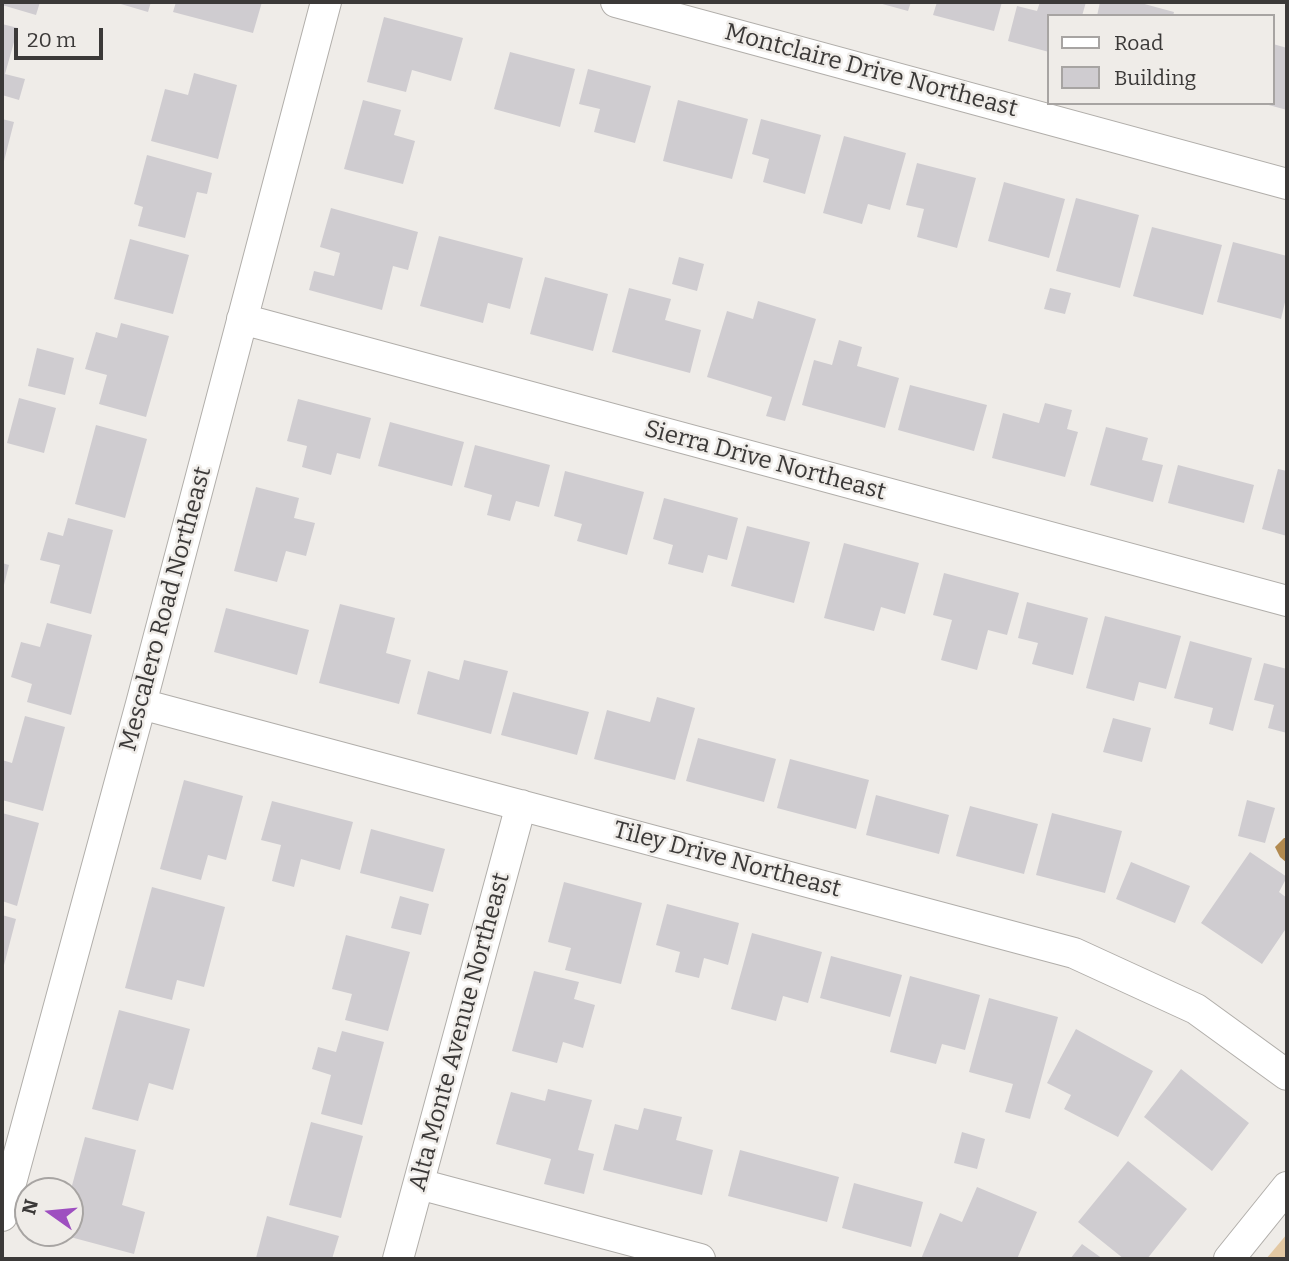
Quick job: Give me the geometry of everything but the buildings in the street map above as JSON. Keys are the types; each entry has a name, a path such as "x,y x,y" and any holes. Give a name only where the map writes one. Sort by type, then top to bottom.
{"street":[{"name":"Mescalero Road Northeast","path":"2,1216 141,704 326,2"},
{"name":"Montclaire Drive Northeast","path":"616,2 1287,184"},
{"name":"Sierra Drive Northeast","path":"242,319 1287,601"},
{"name":"Tiley Drive Northeast","path":"141,704 1074,953 1196,1009 1287,1076"},
{"name":"Alta Monte Avenue Northeast","path":"398,1259 521,805"},
{"path":"419,1184 700,1259"},
{"path":"1229,1259 1287,1187"}],"shaded area":[{"path":"1287,838 1287,863 1275,847"},
{"path":"1287,1234 1287,1259 1266,1259"}]}
